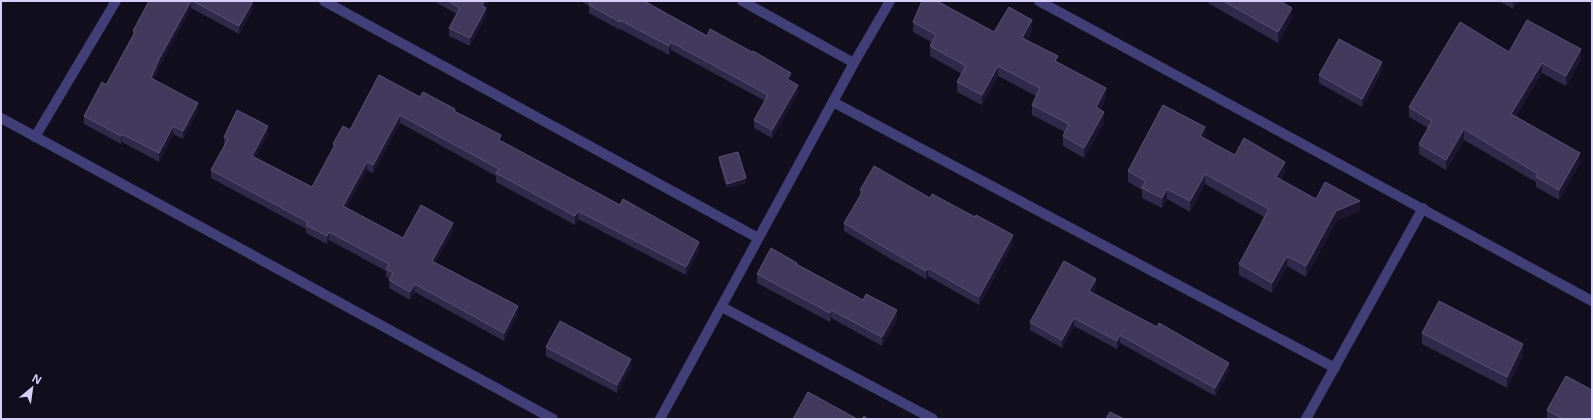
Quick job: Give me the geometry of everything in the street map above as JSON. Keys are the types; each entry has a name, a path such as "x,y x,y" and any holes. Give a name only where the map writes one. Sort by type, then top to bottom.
{"street":[{"path":"35,137 116,1"},
{"path":"324,1 758,238"},
{"path":"742,1 854,63"},
{"path":"660,419 854,63 890,1"},
{"path":"1039,1 1592,301"},
{"path":"833,102 1335,368"},
{"path":"1,118 553,419"},
{"path":"1306,419 1423,208"},
{"path":"722,307 934,419"}],"building":[{"path":"149,1 191,1 159,59 151,78 198,103 183,131 173,126 159,153 122,134 121,136 84,116 102,82 106,85 135,32 133,31"},
{"path":"193,1 253,1 239,26"},
{"path":"448,1 484,1 482,6 486,8 470,38 449,28 460,8"},
{"path":"591,1 644,1 707,36 710,29 752,52 753,51 791,73 787,79 798,85 772,130 754,120 768,95 671,42 669,46 620,20 620,22 589,5"},
{"path":"922,1 937,1 994,32 1009,7 1032,20 1022,38 1058,56 1055,61 1106,88 1096,107 1104,112 1084,148 1063,136 1069,124 1032,105 1040,88 998,66 982,95 957,82 966,66 930,46 936,35 913,22"},
{"path":"1223,1 1280,1 1292,8 1278,32"},
{"path":"1527,20 1581,49 1566,76 1542,63 1511,114 1580,153 1559,190 1536,177 1538,174 1464,129 1446,160 1419,144 1432,121 1409,107 1460,22 1509,52"},
{"path":"1339,39 1382,62 1362,99 1319,75"},
{"path":"379,75 420,97 423,92 455,109 454,111 501,135 499,140 620,205 623,199 699,242 686,267 578,211 575,216 496,173 499,169 400,115 373,165 367,162 343,206 403,238 421,205 453,223 432,261 518,306 504,333 415,284 410,292 389,280 393,273 386,269 389,264 329,232 327,236 306,225 308,222 211,170 228,139 224,137 237,110 268,126 252,156 312,187 335,145 333,144 343,126 350,130"},
{"path":"1163,105 1205,127 1200,136 1235,155 1244,138 1285,162 1276,177 1316,199 1325,182 1360,201 1336,211 1306,266 1287,256 1272,283 1239,264 1269,209 1205,174 1190,201 1167,189 1162,198 1142,188 1146,181 1128,171"},
{"path":"738,152 746,178 727,184 719,157"},
{"path":"874,166 930,198 932,194 1013,235 979,297 928,268 926,271 844,223 863,191 860,190"},
{"path":"771,248 797,263 796,264 863,300 866,294 897,310 882,337 831,310 830,313 757,274"},
{"path":"1064,261 1096,279 1089,291 1157,327 1159,323 1229,363 1215,388 1120,335 1117,341 1074,318 1062,340 1030,322"},
{"path":"1439,301 1523,344 1507,377 1422,333"},
{"path":"560,321 631,359 617,385 546,347"},
{"path":"1566,376 1592,390 1592,419 1563,419 1547,410"},
{"path":"808,392 857,419 793,419"},
{"path":"1110,412 1124,419 1106,419"}]}
